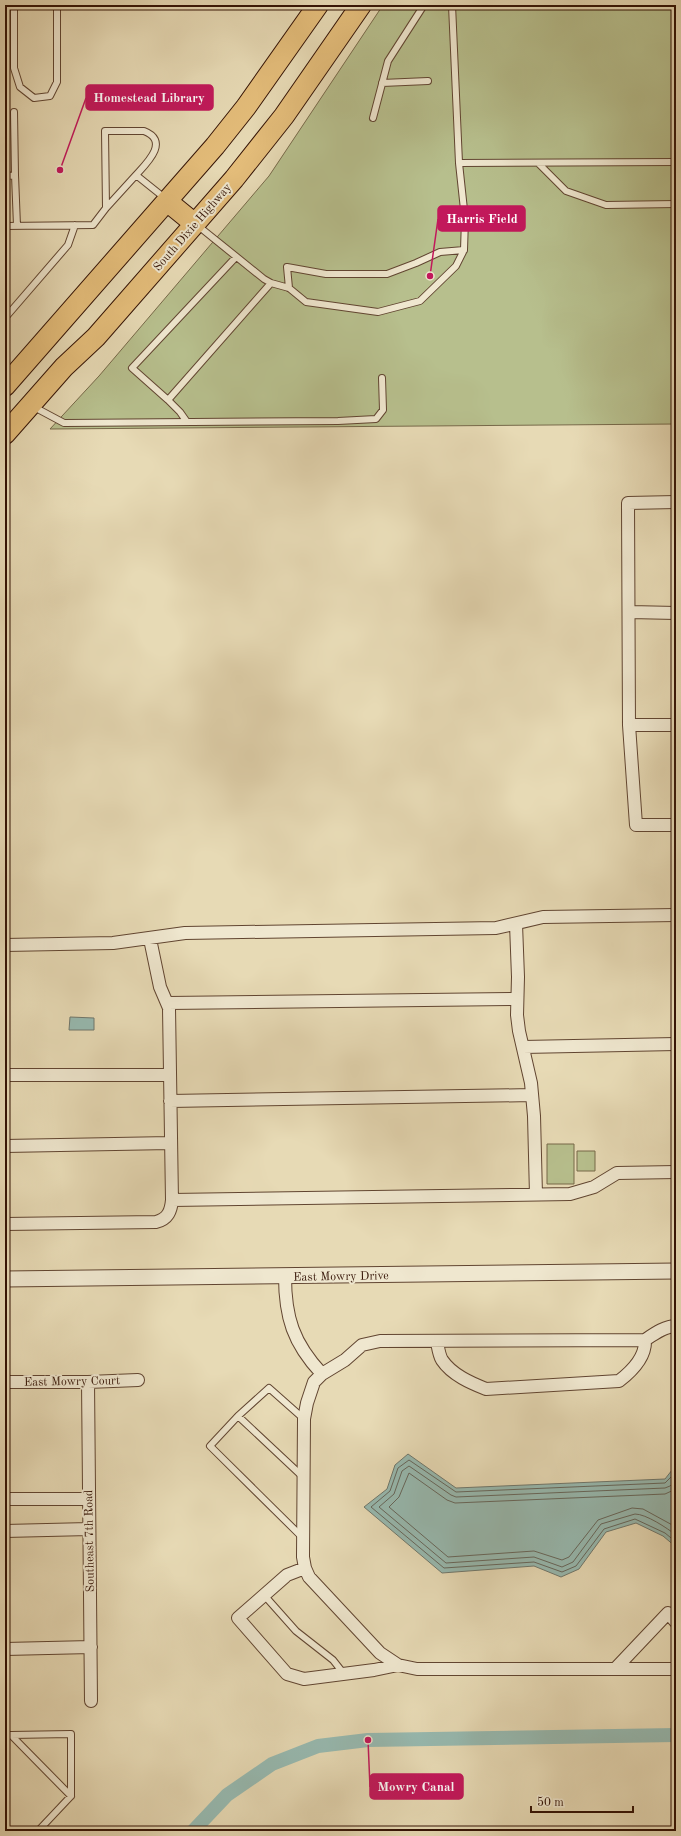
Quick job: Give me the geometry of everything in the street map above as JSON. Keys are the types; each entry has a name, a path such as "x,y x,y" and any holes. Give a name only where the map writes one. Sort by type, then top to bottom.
{"highway":[{"path":"5,386 168,202 246,107 318,5"},
{"name":"South Dixie Highway","path":"5,434 64,367 96,337 234,180 284,116 361,5"},
{"path":"168,202 195,224"}],"street":[{"path":"676,502 628,503 630,612 629,725 636,825 676,825"},
{"path":"630,612 676,613"},
{"path":"629,725 676,726"},
{"path":"5,946 113,943 185,933 496,928 543,917 676,916"},
{"path":"516,924 518,977 516,999 518,1031 529,1073 532,1095 536,1195"},
{"path":"5,1224 156,1222 168,1215 172,1200 169,1075 170,1014 168,1003 160,987 150,938"},
{"path":"168,1003 516,999"},
{"path":"523,1046 676,1044"},
{"path":"5,1075 169,1075"},
{"path":"170,1101 532,1095"},
{"path":"5,1146 170,1143"},
{"path":"172,1200 536,1195 579,1193 594,1187 614,1175 621,1173 676,1172"},
{"name":"East Mowry Drive","path":"5,1279 676,1271"},
{"path":"285,1276 285,1297 296,1340 311,1363 322,1374"},
{"path":"676,1326 659,1331 645,1340 437,1342 380,1341 362,1344 345,1360 322,1374 314,1382 307,1403 304,1419 303,1538 305,1568 309,1577 380,1653 398,1665 417,1669 676,1669"},
{"path":"437,1342 442,1360 469,1382 486,1389 620,1381 635,1368 646,1345 645,1340"},
{"name":"East Mowry Court","path":"5,1382 88,1382 138,1380"},
{"name":"Southeast 7th Road","path":"88,1382 91,1701"},
{"path":"5,1499 89,1499"},
{"path":"5,1531 89,1529"},
{"path":"305,1568 287,1575 238,1618 287,1674 304,1679 374,1670 398,1665"},
{"path":"615,1669 668,1613 676,1622"},
{"path":"5,1649 91,1647"}],"lane":[{"path":"14,5 14,68 20,87 34,98 50,96 58,82 57,5"},
{"path":"373,118 388,61 424,5"},
{"path":"195,224 271,283 289,288 306,302 378,312 420,301 456,266 464,250 465,219 458,163 452,5"},
{"path":"382,83 428,81"},
{"path":"14,112 17,226"},
{"path":"5,226 93,225 106,208 154,154 156,146 150,133 144,131 105,132 106,208"},
{"path":"538,162 566,191 606,205 676,204"},
{"path":"458,163 676,162"},
{"path":"5,176 15,175"},
{"path":"136,175 168,202"},
{"path":"5,318 68,245 75,225"},
{"path":"289,288 287,267 326,274 387,274 440,252 464,250"},
{"path":"187,422 180,412 168,400 132,368 236,257"},
{"path":"168,400 271,283"},
{"path":"30,406 64,423 338,421 376,419 383,410 382,378"},
{"path":"303,1538 210,1446 238,1416 269,1388 304,1419"},
{"path":"238,1416 304,1477"},
{"path":"264,1595 296,1631 333,1660 344,1674"},
{"path":"8,1735 71,1734 71,1796 38,1831"},
{"path":"8,1735 71,1796"}],"green space":[{"path":"383,5 676,5 676,424 50,429 99,376 269,176"},
{"path":"547,1144 574,1144 574,1184 547,1184"},
{"path":"577,1151 595,1151 595,1171 577,1171"}],"water":[{"path":"70,1017 94,1018 94,1030 69,1030"},
{"path":"408,1454 456,1488 665,1479 676,1465 676,1547 663,1536 636,1523 606,1532 579,1569 561,1577 534,1566 442,1573 364,1507 387,1489 395,1465"}],"waterway":[{"path":"193,1831 227,1795 272,1764 318,1746 368,1740 676,1735"}],"place":[{"name":"Homestead Library","path":"60,170"},
{"name":"Harris Field","path":"430,276"},
{"name":"Mowry Canal","path":"368,1740"}]}
